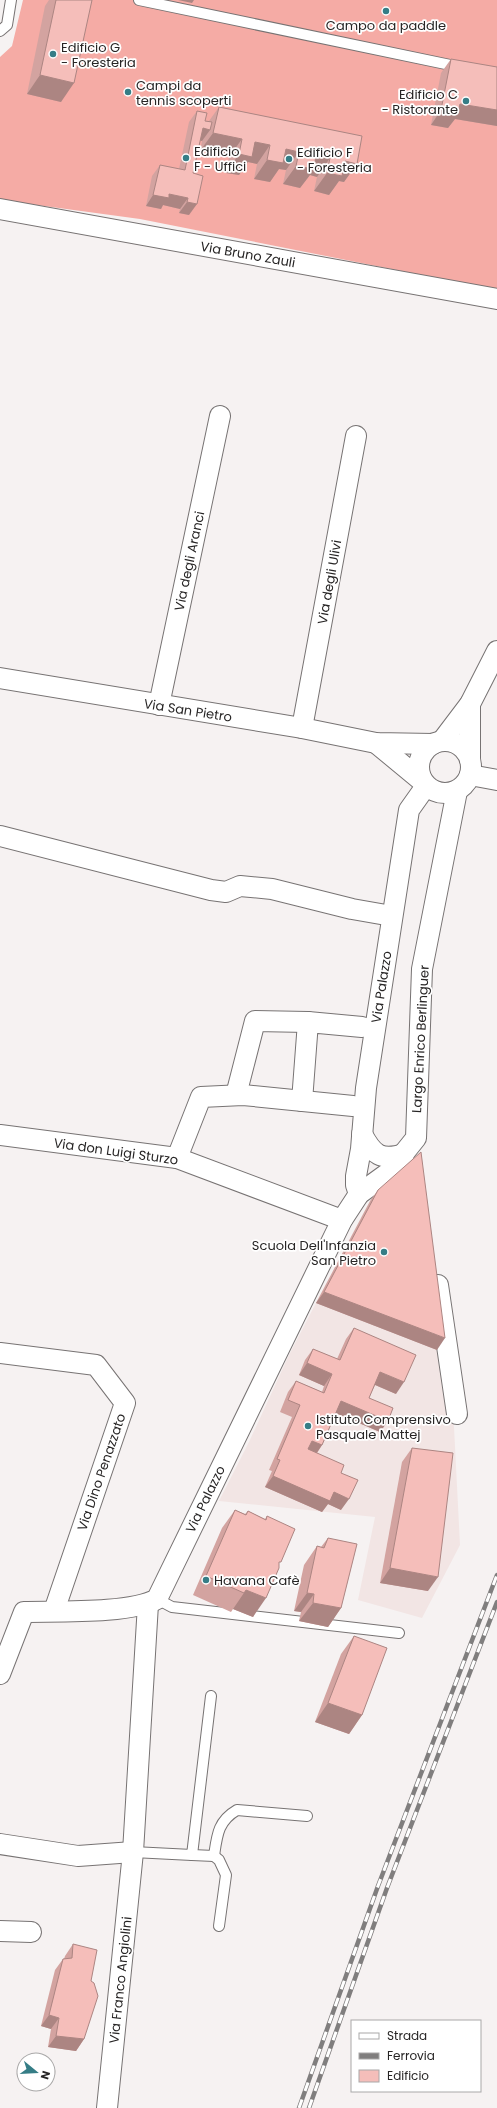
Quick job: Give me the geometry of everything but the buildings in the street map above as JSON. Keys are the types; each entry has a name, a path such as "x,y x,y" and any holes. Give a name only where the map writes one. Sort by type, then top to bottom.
{"street":[{"name":"Via Bruno Zauli","path":"0,209 497,299"},
{"name":"Via degli Aranci","path":"159,705 220,416"},
{"name":"Via degli Ulivi","path":"302,728 356,436"},
{"path":"470,704 470,768 467,782 458,791 444,794 434,792 424,783 419,773 420,760 426,749 438,742 470,704 497,651"},
{"name":"Via San Pietro","path":"0,678 302,728 376,743 438,742"},
{"path":"438,742 458,744 464,749 470,768 497,780"},
{"name":"Via San Pietro","path":"376,743 424,783"},
{"name":"Via Palazzo","path":"152,1602 342,1220 359,1194 356,1185 356,1176 362,1134 366,1088 392,916 409,810 424,783"},
{"name":"Largo Enrico Berlinguer","path":"359,1194 412,1158 416,1138 422,969 458,791"},
{"path":"0,836 211,890 226,892 240,886 272,889 352,909 392,916"},
{"path":"236,1095 255,1021 308,1022 362,1028"},
{"path":"302,1101 308,1022"},
{"path":"177,1158 201,1097 236,1095 353,1106"},
{"path":"362,1134 368,1146 380,1156 412,1158"},
{"name":"Via don Luigi Sturzo","path":"0,1135 177,1158 342,1220"},
{"path":"435,1264 457,1414"},
{"name":"Via Dino Penazzato","path":"0,1353 96,1365 125,1403 54,1611"},
{"path":"0,1674 24,1612 111,1609 152,1602"},
{"name":"Via Franco Angiolini","path":"106,2108 133,1852 152,1602"},
{"path":"0,1844 78,1856 133,1852"},
{"path":"0,1931 31,1932"}],"lane":[{"path":"0,31 7,24 11,0"},
{"path":"139,0 470,69"},
{"path":"152,1602 172,1607 399,1633"},
{"path":"192,1855 211,1696"},
{"path":"214,1856 220,1827 223,1820 237,1810 307,1816"},
{"path":"133,1852 214,1856 219,1860 226,1875 219,1926"}],"shaded area":[{"path":"23,0 497,0 497,290 140,219 0,200 0,57 12,46"},
{"path":"316,1303 437,1350 454,1427 460,1545 422,1618 358,1600 375,1517 219,1501 249,1442 289,1355"}],"railway":[{"path":"299,2108 378,1886 497,1575"},
{"path":"309,2108 387,1888 497,1602"}],"place":[{"name":"Campo da paddle","path":"386,11"},
{"name":"Edificio G - Foresteria","path":"53,54"},
{"name":"Campi da tennis scoperti","path":"128,92"},
{"name":"Edificio C - Ristorante","path":"466,101"},
{"name":"Edificio F - Uffici","path":"186,158"},
{"name":"Edificio F - Foresteria","path":"289,159"},
{"name":"Scuola Dell'Infanzia San Pietro","path":"384,1252"},
{"name":"Istituto Comprensivo Pasquale Mattej","path":"308,1426"},
{"name":"Havana Cafè","path":"206,1580"}]}
